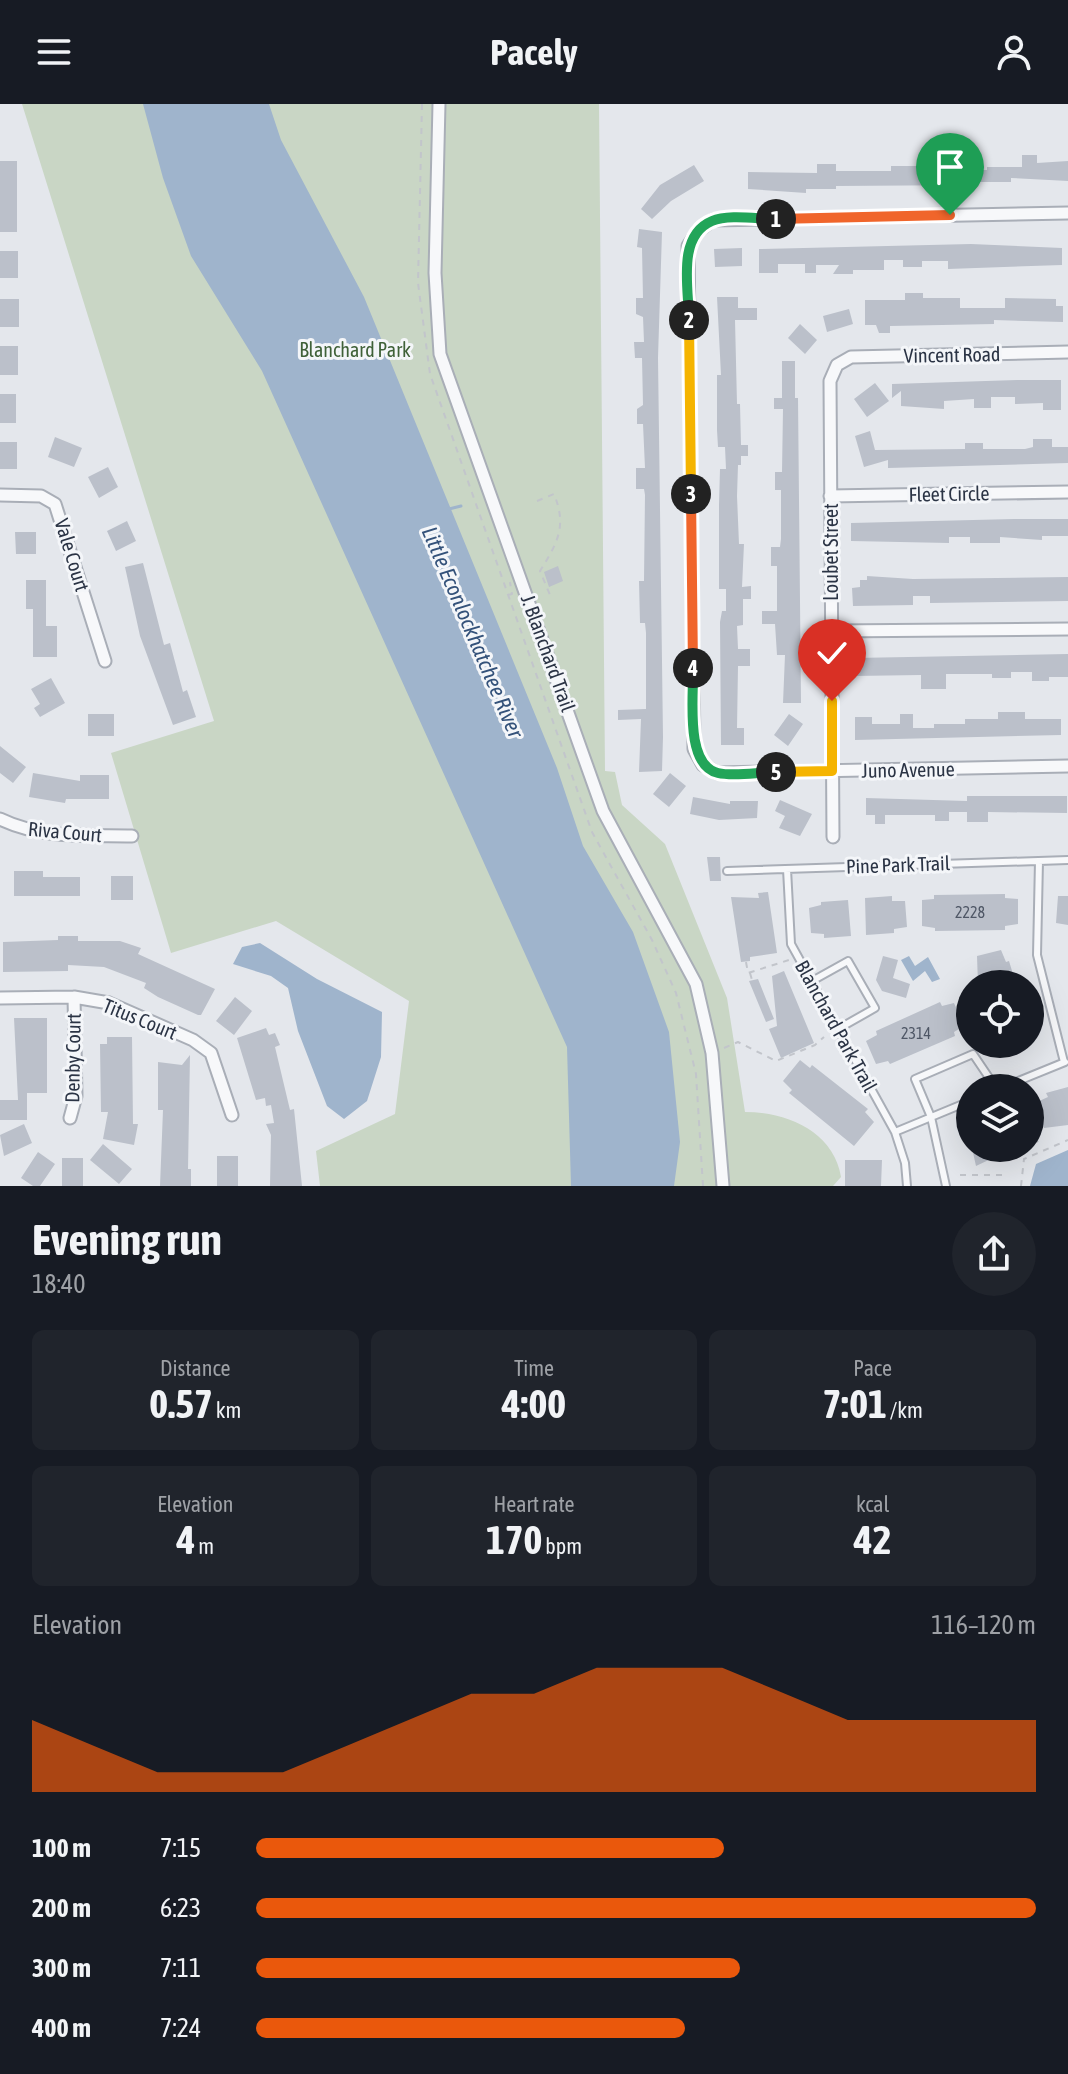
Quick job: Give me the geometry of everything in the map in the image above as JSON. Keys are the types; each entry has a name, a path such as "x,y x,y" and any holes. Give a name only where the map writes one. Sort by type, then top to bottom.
{"street":[{"name":"J. Blanchard Trail","path":"439,104 435,273 436,328 442,362 603,811 696,984 712,1053 723,1186"},
{"name":"Juno Avenue","path":"1068,213 713,220 698,231 688,246 694,749 703,765 717,773 1068,766"},
{"name":"Vincent Road","path":"837,365 851,357 1068,352"},
{"name":"Loubet Street","path":"833,837 830,381 837,365"},
{"name":"Fleet Circle","path":"830,496 1068,492"},
{"name":"Vale Court","path":"0,495 41,496 55,504 105,661"},
{"path":"831,631 1068,629"},
{"name":"Riva Court","path":"0,819 23,830 52,835 132,836"},
{"name":"Titus Court","path":"0,998 74,997 109,1003 193,1040 211,1053 232,1115"},
{"name":"Denby Court","path":"70,1118 76,1096 74,997"}],"lane":[{"name":"Pine Park Trail","path":"727,871 1068,860"},
{"path":"1033,1074 1066,1061 1037,955 1039,861"},
{"name":"Blanchard Park Trail","path":"787,869 791,944 895,1132 905,1163 907,1186"},
{"path":"812,981 848,961 875,1008 838,1029"},
{"path":"946,1186 931,1117 915,1079 973,1054 988,1074"},
{"path":"895,1132 956,1107"}],"path":[{"path":"537,501 554,494 563,515 562,535 540,571 550,595"},
{"path":"750,972 794,959"},
{"path":"746,962 752,980"},
{"path":"712,1053 738,1042 776,1061 815,1045 824,1037"},
{"path":"1044,1148 1068,1140"},
{"path":"1021,1186 1024,1162"},
{"path":"960,1175 1007,1175"}],"green space":[{"name":"Blanchard Park","path":"22,104 599,104 605,771 615,772 622,805 665,844 727,998 745,1112 792,1121 819,1137 837,1161 841,1177 833,1186 320,1186 316,1151 395,1114 409,1001 276,921 171,953 111,753 214,721"}],"water":[{"name":"Little Econlockhatchee River","path":"143,104 269,104 281,140 364,297 557,768 583,846 633,932 669,1032 680,1142 674,1186 571,1186 567,1047 262,371 191,256 163,178"},
{"path":"260,943 317,979 382,1012 381,1057 367,1101 344,1119 327,1106 298,1031 288,988 271,976 233,964 242,947"},
{"path":"909,956 915,966 928,957 940,979 932,982 925,971 913,981 901,960"},
{"path":"1068,1150 1068,1186 1030,1186 1036,1164"}],"building":[{"path":"1022,155 1037,155 1037,163 1068,161 1068,181 1011,178 1011,182 977,182 977,185 836,186 836,189 806,189 806,193 748,189 748,172 817,173 817,164 836,164 836,171 891,171 891,166 920,166 920,157 945,157 945,170 987,170 987,167 1022,167"},
{"path":"0,161 17,161 17,232 0,232"},
{"path":"694,165 704,181 671,201 652,219 641,209 660,185"},
{"path":"639,229 662,232 658,358 663,737 662,771 639,772 641,719 618,720 618,710 646,709 646,633 645,623 640,623 639,581 644,581 645,495 644,489 636,489 636,468 645,468 643,424 637,424 637,409 643,405 642,358 635,358 634,342 644,342 643,317 636,314 636,298 643,298 642,248 637,247"},
{"path":"971,244 1062,248 1062,265 948,269 948,261 922,261 922,267 903,267 903,260 884,260 884,270 853,270 853,274 833,274 839,265 816,265 816,273 805,273 805,264 778,264 778,273 759,273 759,249"},
{"path":"742,248 742,266 715,267 714,249"},
{"path":"0,251 18,251 18,278 0,278"},
{"path":"905,293 923,293 923,298 960,298 960,308 1005,308 1005,298 1056,299 1056,306 1063,306 1063,322 994,320 994,324 890,326 890,333 879,333 876,325 865,325 865,300 905,300"},
{"path":"717,297 738,297 738,308 757,308 757,320 735,320 741,445 748,445 748,456 741,456 741,465 738,465 739,544 744,544 742,587 751,586 751,599 743,599 743,625 737,626 738,649 750,649 750,666 738,666 737,728 744,728 744,745 721,745 720,622 722,611 726,611 726,589 719,589 719,505 720,469 726,469 725,447 718,447 717,430 717,375 721,375"},
{"path":"0,299 19,299 19,327 0,327"},
{"path":"849,309 853,324 827,332 823,316"},
{"path":"800,324 817,340 805,354 788,338"},
{"path":"0,346 18,346 18,375 0,375"},
{"path":"782,361 795,361 795,398 798,398 801,703 783,703 785,655 777,655 775,624 762,624 762,611 777,611 777,566 771,566 771,547 780,547 781,539 781,490 775,490 775,472 782,472 783,409 774,409 774,398 782,398"},
{"path":"1061,380 1061,410 1043,410 1043,403 1015,404 1015,397 991,397 991,408 974,408 974,399 944,401 944,409 901,406 901,391 892,398 892,384"},
{"path":"875,383 889,401 867,417 854,399"},
{"path":"0,394 16,394 16,423 0,423"},
{"path":"870,431 875,450 965,449 965,443 983,443 983,449 1025,449 1033,447 1033,439 1052,439 1052,447 1068,447 1068,463 888,468 888,460 864,467 855,436"},
{"path":"55,437 82,448 74,467 48,457"},
{"path":"0,442 17,442 17,469 0,469"},
{"path":"108,467 118,487 99,498 88,477"},
{"path":"1068,519 1068,536 1042,536 1042,540 1000,537 1000,543 970,543 970,537 949,537 949,543 851,541 851,523"},
{"path":"127,521 136,541 116,551 107,531"},
{"path":"15,532 36,532 36,554 16,554"},
{"path":"143,563 164,645 170,643 183,692 187,690 196,717 173,725 140,636 125,567"},
{"path":"558,566 563,581 549,587 544,572"},
{"path":"867,576 913,579 1068,577 1068,601 930,603 930,596 913,596 913,605 853,606 852,588 860,587 860,580 867,580"},
{"path":"26,580 46,580 46,626 57,626 57,657 33,657 33,609 26,609"},
{"path":"1068,654 1068,677 1049,677 1049,681 1032,681 1032,672 1011,672 1011,678 992,678 992,674 946,674 946,689 921,689 921,675 854,676 854,658"},
{"path":"51,678 65,703 40,717 34,708 40,704 31,689"},
{"path":"998,712 1025,712 1025,719 1061,719 1061,735 855,740 855,717 872,717 872,724 900,724 900,714 913,714 913,728 934,728 934,724 965,724 965,719 998,719"},
{"path":"88,714 114,714 114,736 88,736"},
{"path":"789,714 803,724 788,746 774,735"},
{"path":"0,746 26,767 13,783 0,773"},
{"path":"33,773 80,781 80,775 109,775 109,799 66,799 65,803 29,797"},
{"path":"670,773 686,786 669,807 653,794"},
{"path":"967,796 1067,796 1067,813 988,812 988,822 967,822 967,812 949,812 949,821 935,821 935,815 885,815 885,824 875,824 875,815 866,815 866,798 967,801"},
{"path":"693,797 730,804 730,801 758,801 757,818 719,820 690,814"},
{"path":"780,800 812,814 800,836 779,828 785,816 775,811"},
{"path":"707,857 720,857 721,881 710,881"},
{"path":"14,871 43,871 43,877 80,877 80,896 14,896"},
{"path":"111,876 133,876 133,900 111,900"},
{"path":"768,892 777,953 750,957 750,961 741,962 731,897 759,898 758,893"},
{"path":"1005,894 1005,898 1018,899 1018,924 1005,926 1005,930 935,931 935,928 922,926 922,900 934,899 934,895"},
{"path":"892,896 892,901 905,901 907,927 894,929 894,933 866,935 865,898"},
{"path":"1058,896 1068,896 1068,925 1056,923"},
{"path":"848,900 851,936 824,938 824,934 811,933 809,908 821,905 821,902"},
{"path":"58,936 78,936 78,941 120,941 141,948 138,954 215,989 201,1015 198,1015 158,997 144,988 146,983 104,967 68,965 68,971 3,972 3,942 58,940"},
{"path":"1001,950 1012,970 978,970 977,956"},
{"path":"883,956 898,960 893,978 910,984 906,998 882,991 876,980"},
{"path":"784,971 814,1043 781,1058 769,1029 777,1026 772,976"},
{"path":"758,979 774,1019 766,1022 749,981"},
{"path":"235,997 252,1011 234,1035 216,1021"},
{"path":"940,1002 942,1006 954,1003 956,1008 955,1036 890,1064 888,1061 876,1064 866,1041 877,1035 876,1031"},
{"path":"14,1018 47,1018 47,1093 27,1093 27,1120 0,1120 0,1100 18,1100"},
{"path":"266,1028 269,1035 275,1033 280,1045 275,1047 290,1110 294,1109 302,1186 270,1186 271,1135 266,1124 274,1123 271,1105 266,1106 265,1098 256,1100 237,1038"},
{"path":"107,1037 132,1037 133,1124 138,1124 134,1145 103,1139 108,1112 101,1112 100,1044 107,1044"},
{"path":"190,1055 188,1169 191,1169 191,1186 160,1186 163,1110 158,1110 158,1062 182,1065"},
{"path":"800,1060 810,1068 812,1065 868,1109 865,1112 874,1122 854,1146 789,1093 792,1090 783,1081"},
{"path":"1068,1087 1068,1125 1044,1128 1046,1093"},
{"path":"24,1124 32,1143 4,1156 0,1135"},
{"path":"103,1144 132,1169 119,1184 90,1160"},
{"path":"38,1152 55,1164 40,1186 33,1186 21,1178"},
{"path":"217,1156 238,1156 238,1186 217,1186"},
{"path":"62,1158 83,1158 83,1186 62,1186"},
{"path":"845,1160 882,1160 881,1186 845,1186"}],"waterway":[{"path":"449,509 461,506"}],"route":[{"path":"832,701 832,771 717,773 703,765 694,749 688,246 698,231 713,220 950,215"}]}
